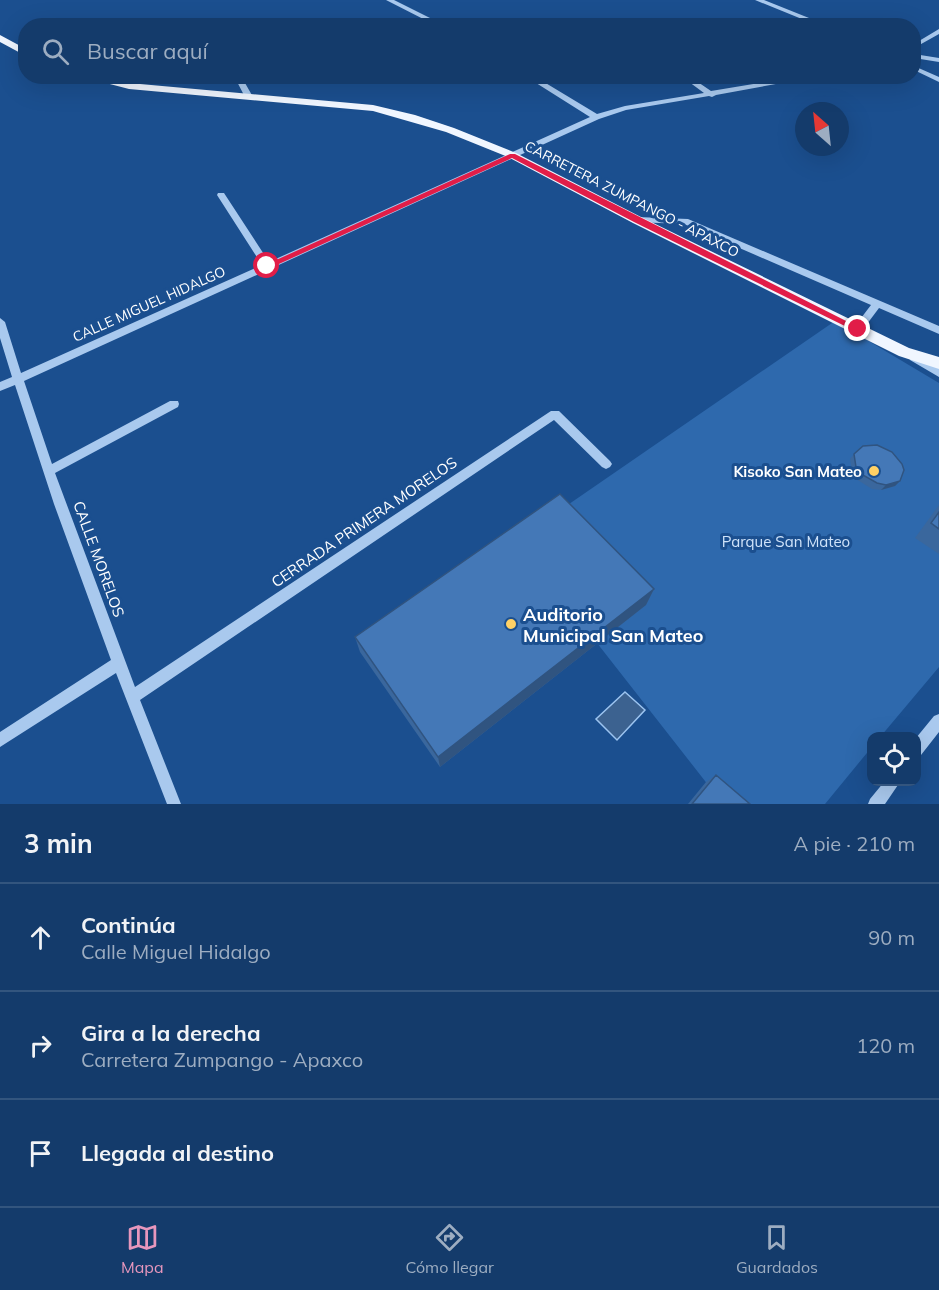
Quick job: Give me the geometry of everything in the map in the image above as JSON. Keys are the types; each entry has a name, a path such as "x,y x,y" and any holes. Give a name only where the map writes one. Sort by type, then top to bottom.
{"main road":[{"path":"2,42 18,49"},
{"name":"CARRETERA ZUMPANGO - APAXCO","path":"120,84 373,108 411,117 512,155 637,220 904,352 939,363"}],"street":[{"path":"389,0 427,18"},
{"path":"758,0 805,18"},
{"path":"921,42 939,31"},
{"path":"921,57 939,60"},
{"path":"921,71 939,80"},
{"path":"242,84 249,97"},
{"path":"541,84 596,117"},
{"path":"696,84 712,95"},
{"name":"CALLE MIGUEL HIDALGO","path":"0,387 596,117 625,108 773,84"},
{"path":"221,195 267,266"},
{"path":"637,220 686,221 939,330"},
{"path":"858,329 877,303"},
{"name":"CALLE MORELOS","path":"0,322 17,379 119,663 174,804"},
{"path":"904,352 939,373"},
{"path":"50,470 174,404"},
{"name":"CERRADA PRIMERA MORELOS","path":"132,697 555,414 606,464"},
{"path":"0,740 119,663"},
{"path":"921,744 939,721"},
{"path":"875,804 890,786"}],"green space":[{"name":"Parque San Mateo","path":"835,321 939,383 939,667 884,732 867,732 867,753 825,804 723,804 597,643 556,513"}],"shaded area":[{"path":"625,692 645,710 617,740 596,719"}],"building":[{"name":"Kisoko San Mateo","path":"877,445 892,452 902,464 904,470 900,481 886,485 877,483 861,474 856,467 854,454 863,446"},
{"name":"Auditorio Municipal San Mateo","path":"560,494 654,589 438,757 355,637"},
{"path":"939,512 939,529 931,523"},
{"path":"716,775 750,804 692,804"}],"place":[{"name":"Kisoko San Mateo","path":"874,471"},
{"name":"Auditorio Municipal San Mateo","path":"511,624"}],"route":[{"path":"267,266 512,155 637,220 858,329"}]}
